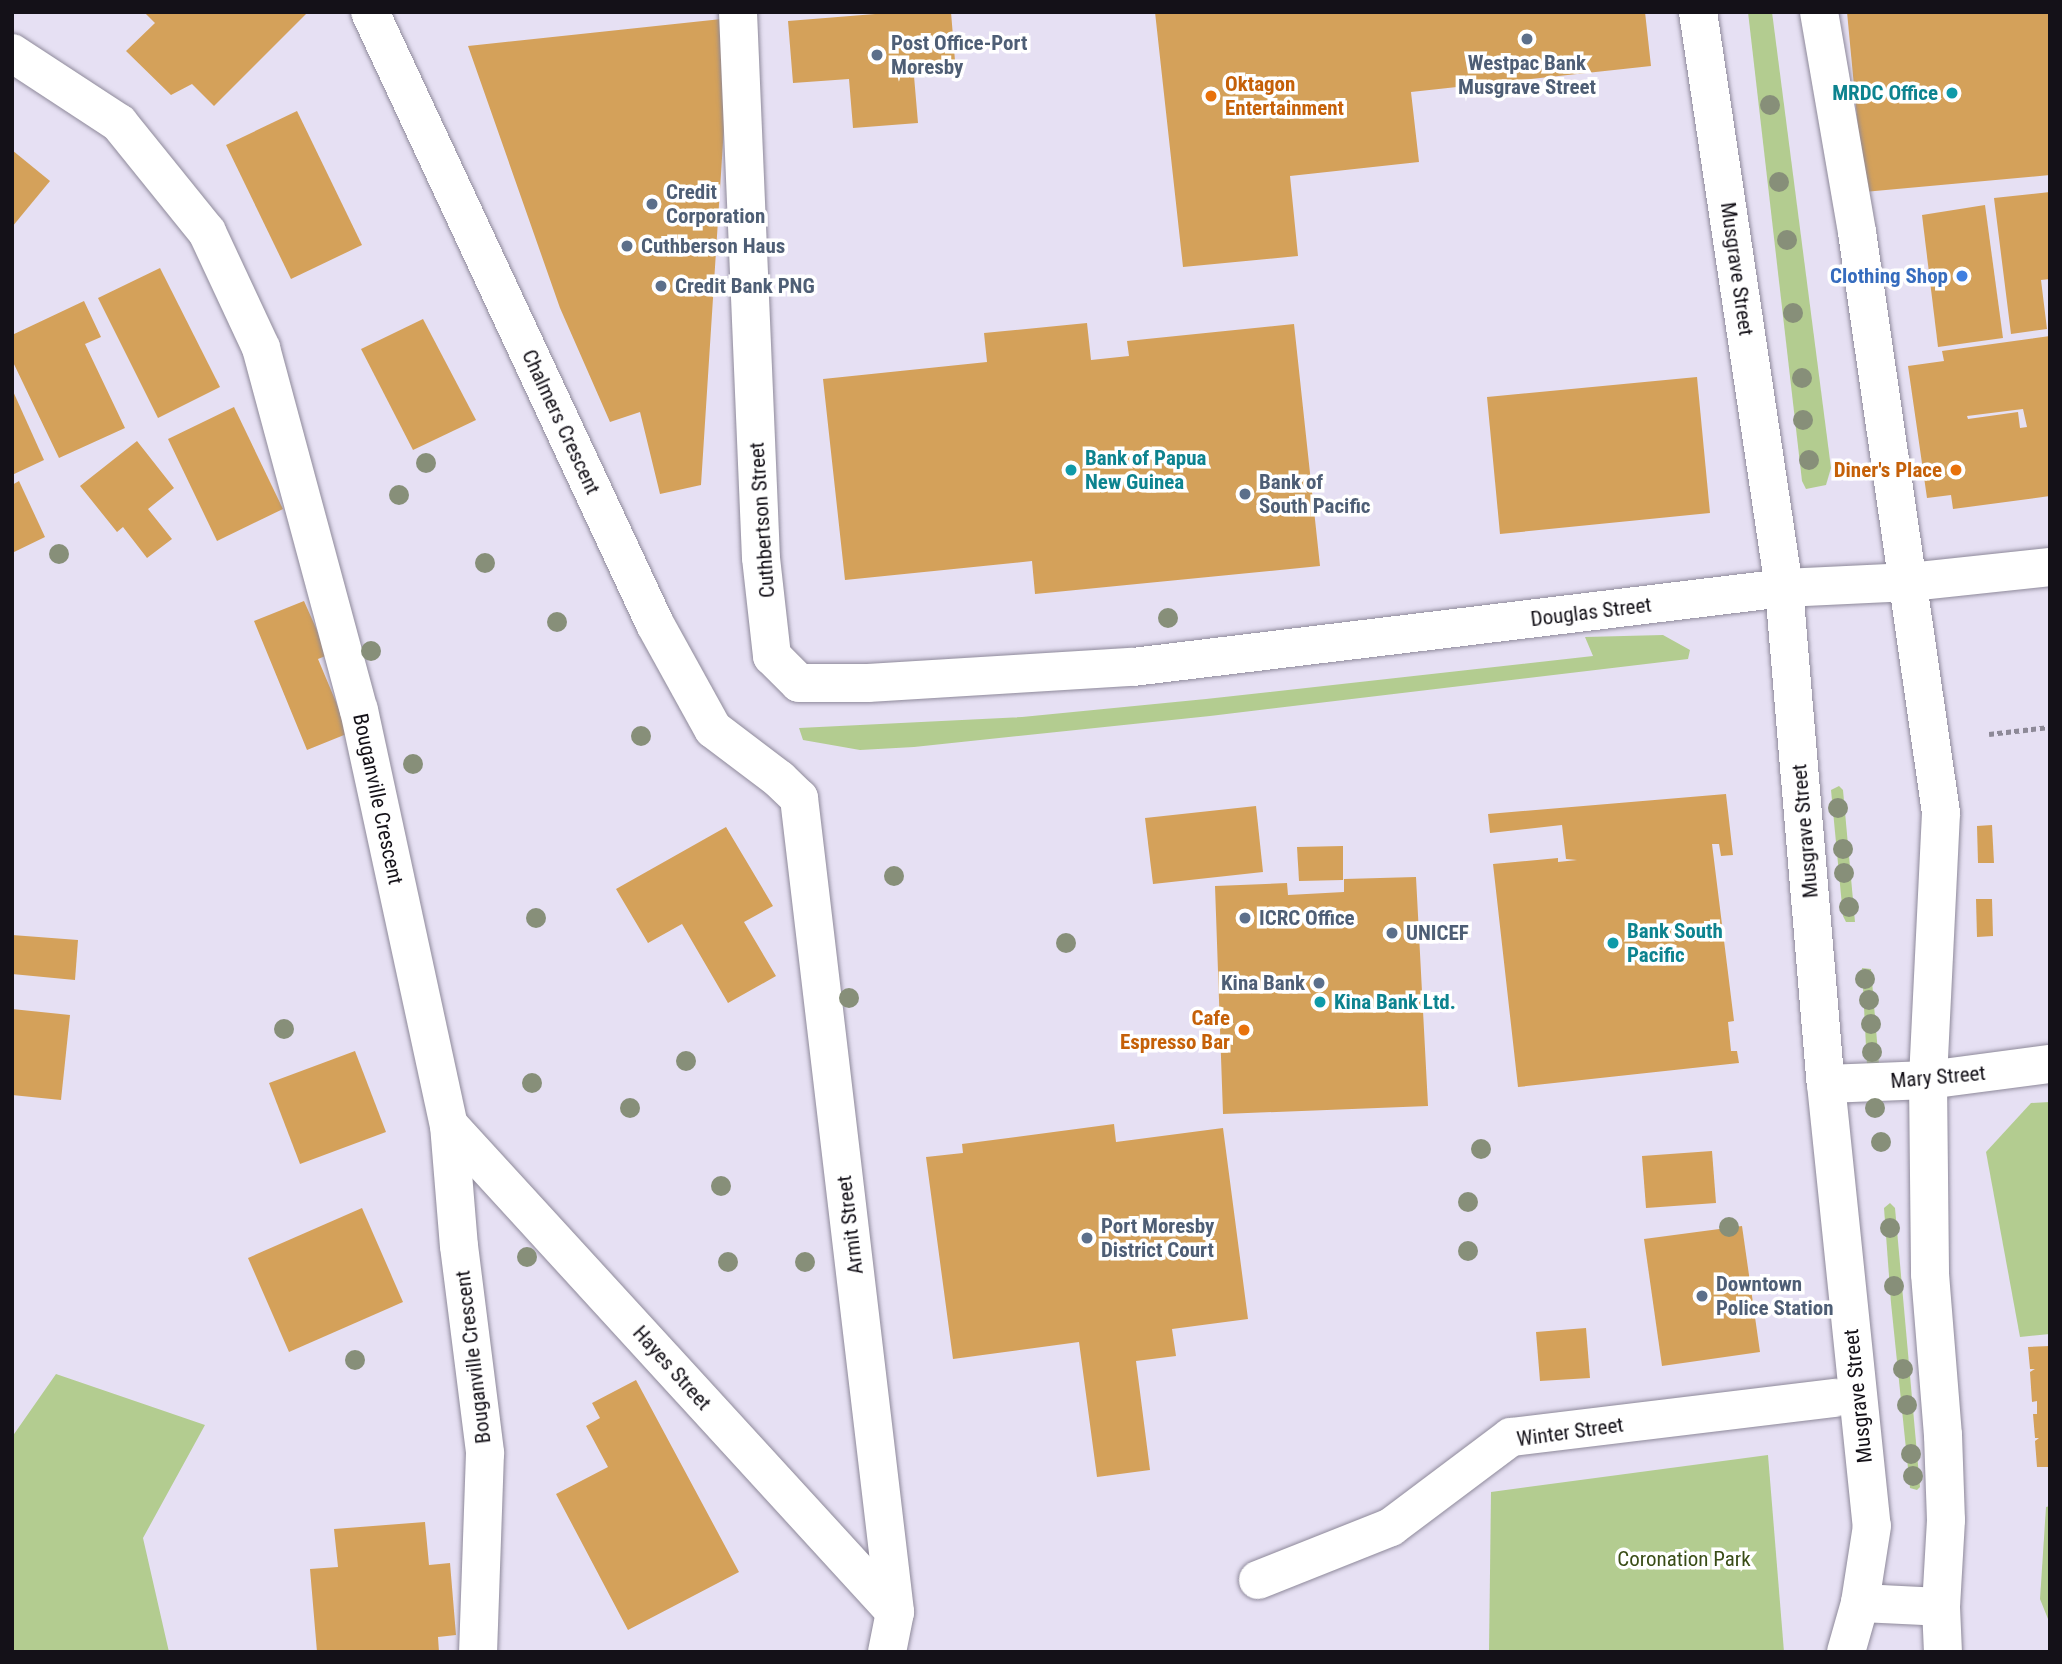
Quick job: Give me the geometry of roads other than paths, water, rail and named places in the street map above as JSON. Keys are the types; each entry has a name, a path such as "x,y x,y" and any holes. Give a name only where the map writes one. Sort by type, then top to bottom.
{"street":[{"name":"Chalmers Crescent","path":"370,12 656,624 713,729 779,779 799,798"},
{"name":"Cuthbertson Street","path":"738,12 761,558 772,656 799,683 868,683 1133,667"},
{"name":"Musgrave Street","path":"1699,12 1784,588 1826,1084 1871,1526 1860,1603 1846,1652"},
{"path":"1819,12 1857,232 1886,448 1910,582 1941,813 1928,1080 1930,1274 1943,1435 1946,1520 1941,1607 1942,1652"},
{"name":"Bouganville Crescent","path":"12,53 119,123 207,232 261,348 359,710 449,1125 459,1246 485,1453 478,1652"},
{"name":"Douglas Street","path":"1133,667 1784,588 1910,582 2050,567"},
{"name":"Armit Street","path":"799,798 895,1612 887,1652"},
{"name":"Mary Street","path":"1826,1084 1928,1080 2050,1064"},
{"name":"Hayes Street","path":"449,1125 895,1612"},
{"name":"Winter Street","path":"1258,1580 1391,1527 1511,1437 1835,1398"},
{"path":"1860,1603 1941,1607"}],"place":[{"name":"Westpac Bank Musgrave Street","path":"1527,39"},
{"name":"Post Office-Port Moresby","path":"877,55"},
{"name":"MRDC Office","path":"1952,93"},
{"name":"Oktagon Entertainment","path":"1211,96"},
{"name":"Credit Corporation","path":"652,204"},
{"name":"Cuthberson Haus","path":"627,246"},
{"name":"Clothing Shop","path":"1962,276"},
{"name":"Credit Bank PNG","path":"661,286"},
{"name":"Bank of Papua New Guinea","path":"1071,470"},
{"name":"Diner's Place","path":"1956,470"},
{"name":"Bank of South Pacific","path":"1245,494"},
{"name":"ICRC Office","path":"1245,918"},
{"name":"UNICEF","path":"1392,933"},
{"name":"Bank South Pacific","path":"1613,943"},
{"name":"Kina Bank","path":"1319,983"},
{"name":"Kina Bank Ltd.","path":"1320,1002"},
{"name":"Cafe Espresso Bar","path":"1244,1030"},
{"name":"Port Moresby District Court","path":"1087,1238"},
{"name":"Downtown Police Station","path":"1702,1296"}],"park label":[{"name":"Coronation Park","path":"1684,1559"}]}
